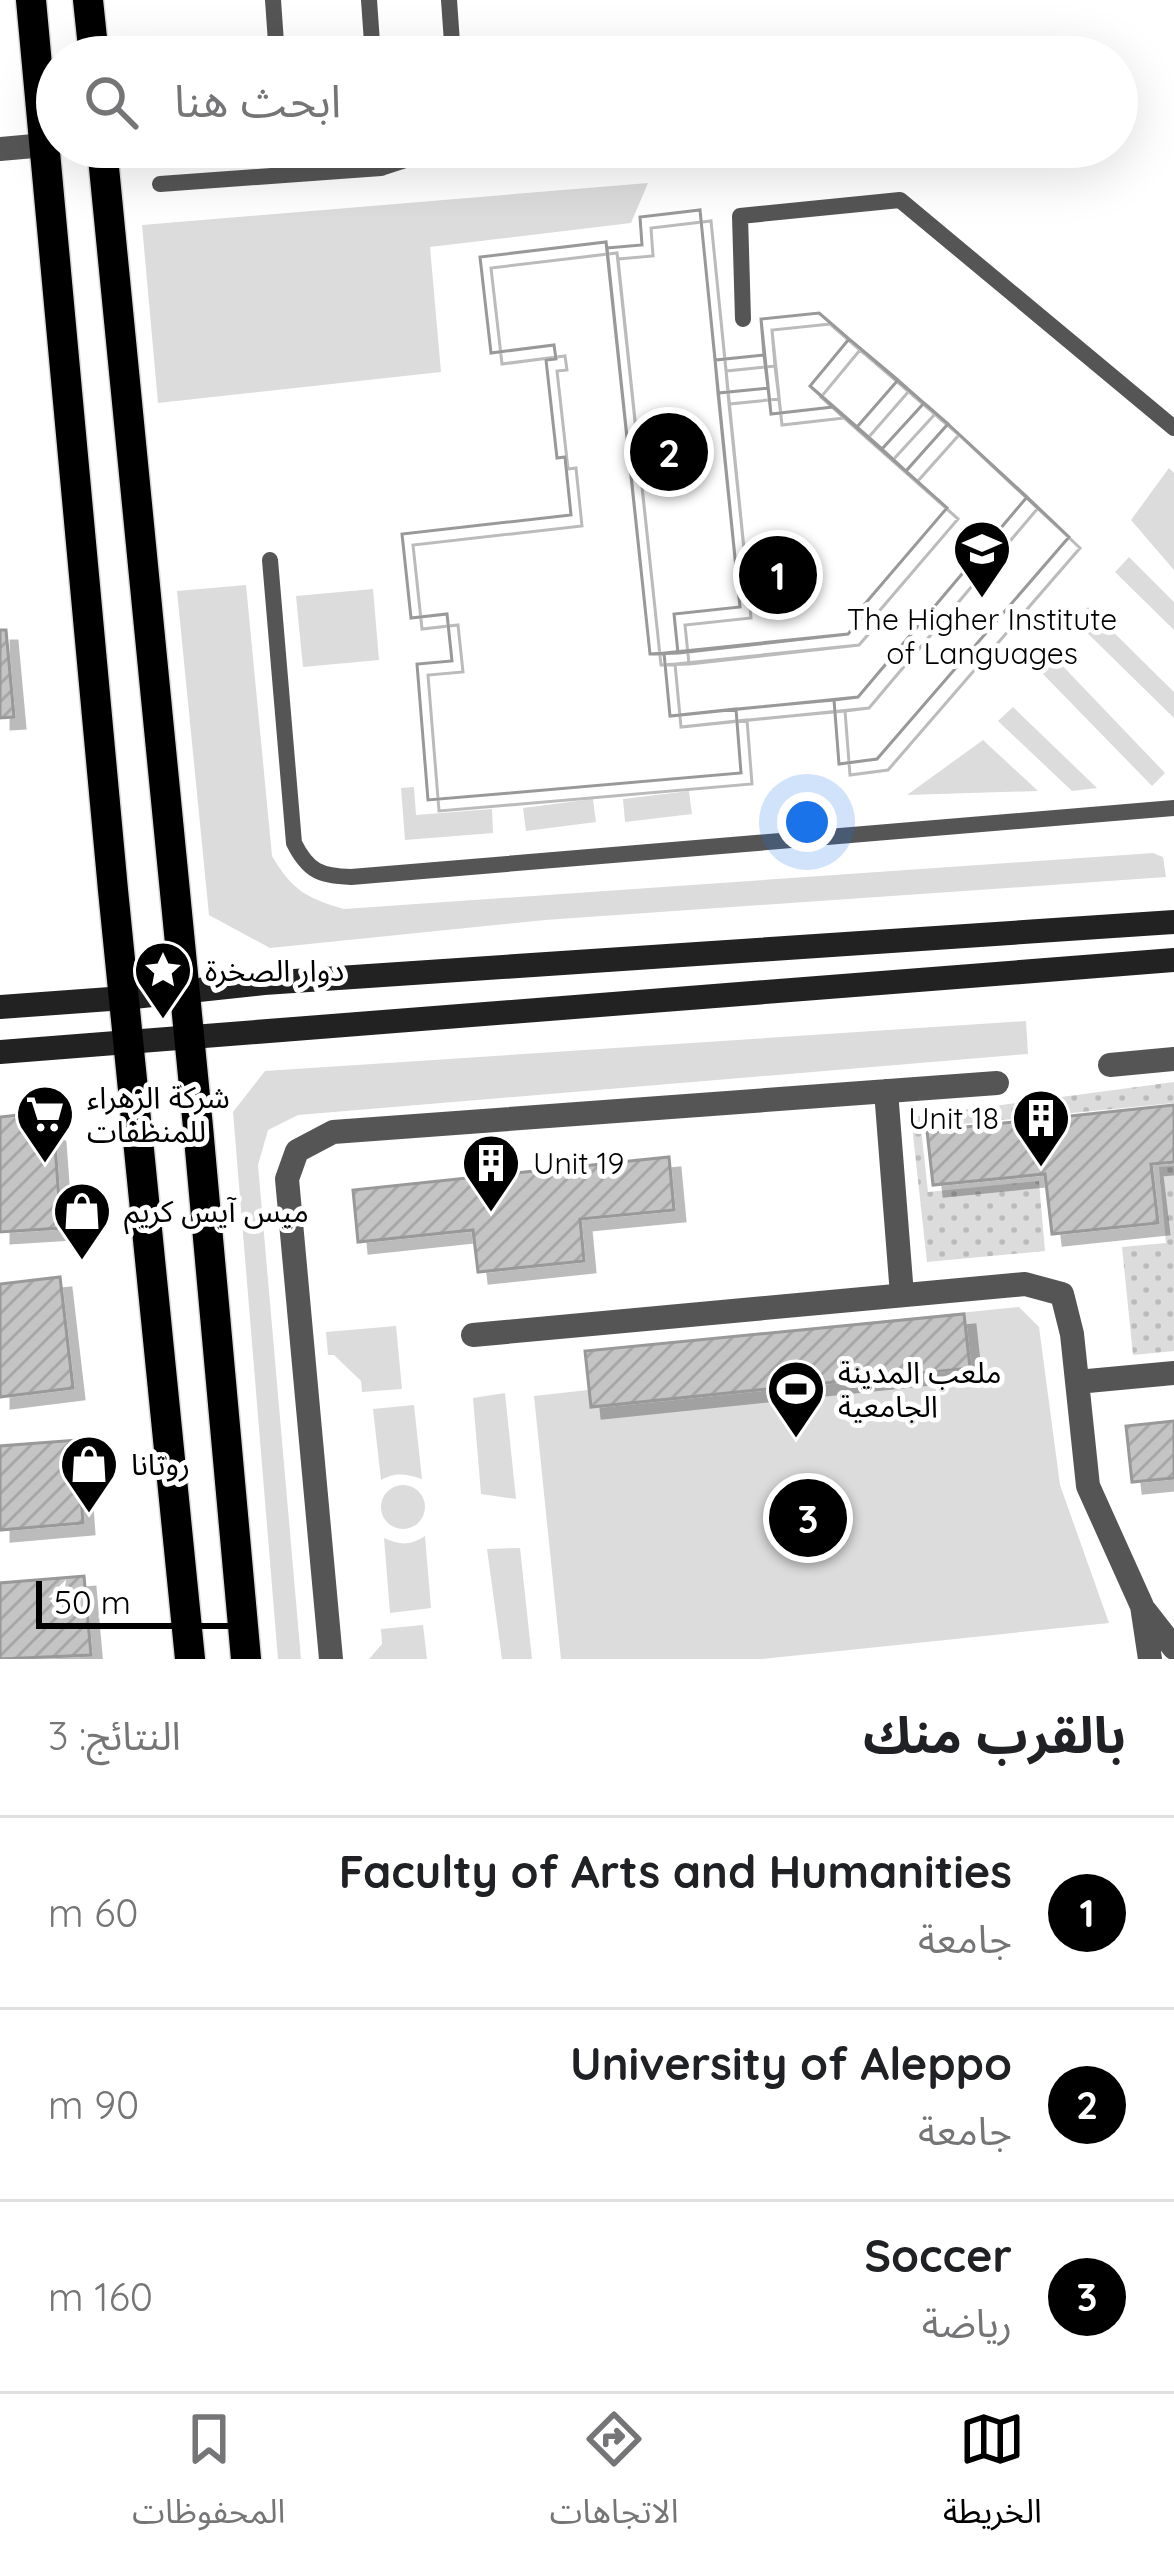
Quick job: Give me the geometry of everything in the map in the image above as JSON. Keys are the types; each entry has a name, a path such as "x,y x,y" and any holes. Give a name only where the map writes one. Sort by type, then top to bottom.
{"main road":[{"path":"31,0 36,52"},
{"path":"88,0 92,36"},
{"path":"47,168 190,1659"},
{"path":"104,168 245,1659"},
{"path":"0,1007 264,983 1174,922"},
{"path":"0,1052 1174,960"}],"street":[{"path":"0,148 36,146"},
{"path":"1110,1065 1174,1059"},
{"path":"332,1659 287,1179 297,1151 333,1132 997,1083"},
{"path":"886,1091 902,1295"},
{"path":"473,1335 1024,1283 1062,1294 1072,1334 1088,1486 1142,1606 1174,1648"},
{"path":"1077,1382 1174,1373"},
{"path":"1142,1606 1150,1659"}],"lane":[{"path":"272,0 275,36"},
{"path":"369,0 372,36"},
{"path":"449,0 452,36"},
{"path":"286,168 286,175"},
{"path":"160,184 381,168"},
{"path":"743,319 740,216 900,200 1174,428"},
{"path":"269,560 294,843 304,863 327,876 1174,808"}],"shaded area":[{"path":"648,183 631,223 430,247 441,372 158,403 142,225"},
{"path":"1169,468 1174,473 1174,570 1131,520"},
{"path":"1129,557 1174,602 1174,630 1115,572"},
{"path":"246,585 272,856 294,885 331,905 344,909 1153,853 1163,857 1166,877 545,920 270,948 209,915 177,591"},
{"path":"373,589 379,660 303,667 296,596"},
{"path":"1088,607 1174,692 1174,718 1074,620"},
{"path":"1056,659 1165,773 1152,786 1041,672"},
{"path":"1013,707 1097,788 1072,791 998,721"},
{"path":"983,740 1038,791 907,795"},
{"path":"414,787 416,815 492,809 493,833 405,840 401,788"},
{"path":"689,791 692,814 625,822 623,799"},
{"path":"593,799 596,822 526,831 523,808"},
{"path":"1026,1021 1028,1054 298,1115 268,1130 258,1165 301,1659 278,1659 233,1112 265,1071"},
{"path":"1174,1082 1174,1103 921,1128 928,1192 1039,1181 1045,1251 927,1262 911,1117"},
{"path":"1174,1166 1174,1351 1133,1355 1122,1247 1166,1243 1159,1167"},
{"name":"ملعب المدينة الجامعية","path":"1019,1307 1039,1327 1060,1485 1109,1623 761,1659 561,1659 534,1396 588,1390 585,1351"},
{"path":"396,1326 402,1389 362,1392 361,1381 334,1355 328,1355 326,1332"},
{"path":"505,1393 516,1499 481,1494 473,1398"},
{"path":"414,1405 422,1479 401,1475 381,1480 373,1409"},
{"path":"403,1485 418,1492 425,1507 418,1522 403,1529 388,1522 381,1507 388,1492"},
{"path":"425,1536 431,1608 390,1613 384,1538 405,1543"},
{"path":"520,1548 532,1659 502,1659 487,1549"},
{"path":"423,1625 427,1659 369,1659 382,1644 381,1629"}],"building":[{"path":"700,210 715,360 764,355 761,319 819,313 1069,537 877,759 839,764 834,700 736,709 741,773 428,800 417,664 452,661 447,614 411,618 402,534 571,515 565,457 557,458 546,360 556,359 554,345 491,353 480,257 606,242 607,248 642,245 640,217","holes":["768,388 771,414 833,407 947,508 864,605 869,610 848,634 678,653 674,614 740,607 718,393"]},
{"path":"700,210 740,607 674,614 678,653 650,654 607,248 642,245 640,217"},
{"path":"606,242 650,654 664,653 670,716 736,709 741,773 428,800 417,664 452,661 447,614 411,618 402,534 571,515 565,457 557,458 546,360 556,359 554,345 491,353 480,257"},
{"path":"819,313 849,339 810,386 833,407 771,414 761,319"},
{"path":"849,339 898,380 857,427 810,386"},
{"path":"764,355 768,388 718,393 715,360"},
{"path":"898,380 924,403 882,449 857,427"},
{"path":"924,403 948,424 906,471 882,449"},
{"path":"948,424 1027,497 858,697 670,716 664,653 848,634 869,610 864,605 947,508 906,471"},
{"path":"1027,497 1069,537 877,759 839,764 834,700 858,697"},
{"path":"0,630 6,630 14,717 0,718"},
{"name":"Unit 18","path":"1174,1105 1174,1162 1151,1164 1158,1223 1052,1234 1045,1174 933,1185 927,1131"},
{"path":"18,1115 54,1131 61,1228 0,1232 0,1117"},
{"name":"Unit 19","path":"669,1157 674,1210 580,1219 584,1261 478,1272 473,1230 358,1242 353,1190"},
{"path":"60,1277 73,1388 0,1397 0,1284"},
{"path":"964,1314 970,1368 591,1407 585,1351"},
{"path":"1174,1421 1174,1478 1132,1482 1126,1426"},
{"path":"77,1440 83,1523 0,1530 0,1446"},
{"path":"84,1576 91,1655 0,1659 0,1583"}],"place":[{"name":"University of Aleppo","path":"669,452"},
{"name":"Faculty of Arts and Humanities","path":"778,575"},
{"name":"The Higher Institute of Languages","path":"982,600"},
{"name":"دوار الصخرة","path":"163,1021"},
{"name":"شركة الزهراء للمنظفات","path":"45,1165"},
{"name":"Unit 18","path":"1041,1169"},
{"name":"Unit 19","path":"491,1214"},
{"name":"ميس آيس كريم","path":"82,1262"},
{"name":"ملعب المدينة الجامعية","path":"796,1440"},
{"name":"روتانا","path":"89,1515"},
{"name":"Soccer","path":"808,1518"}]}
